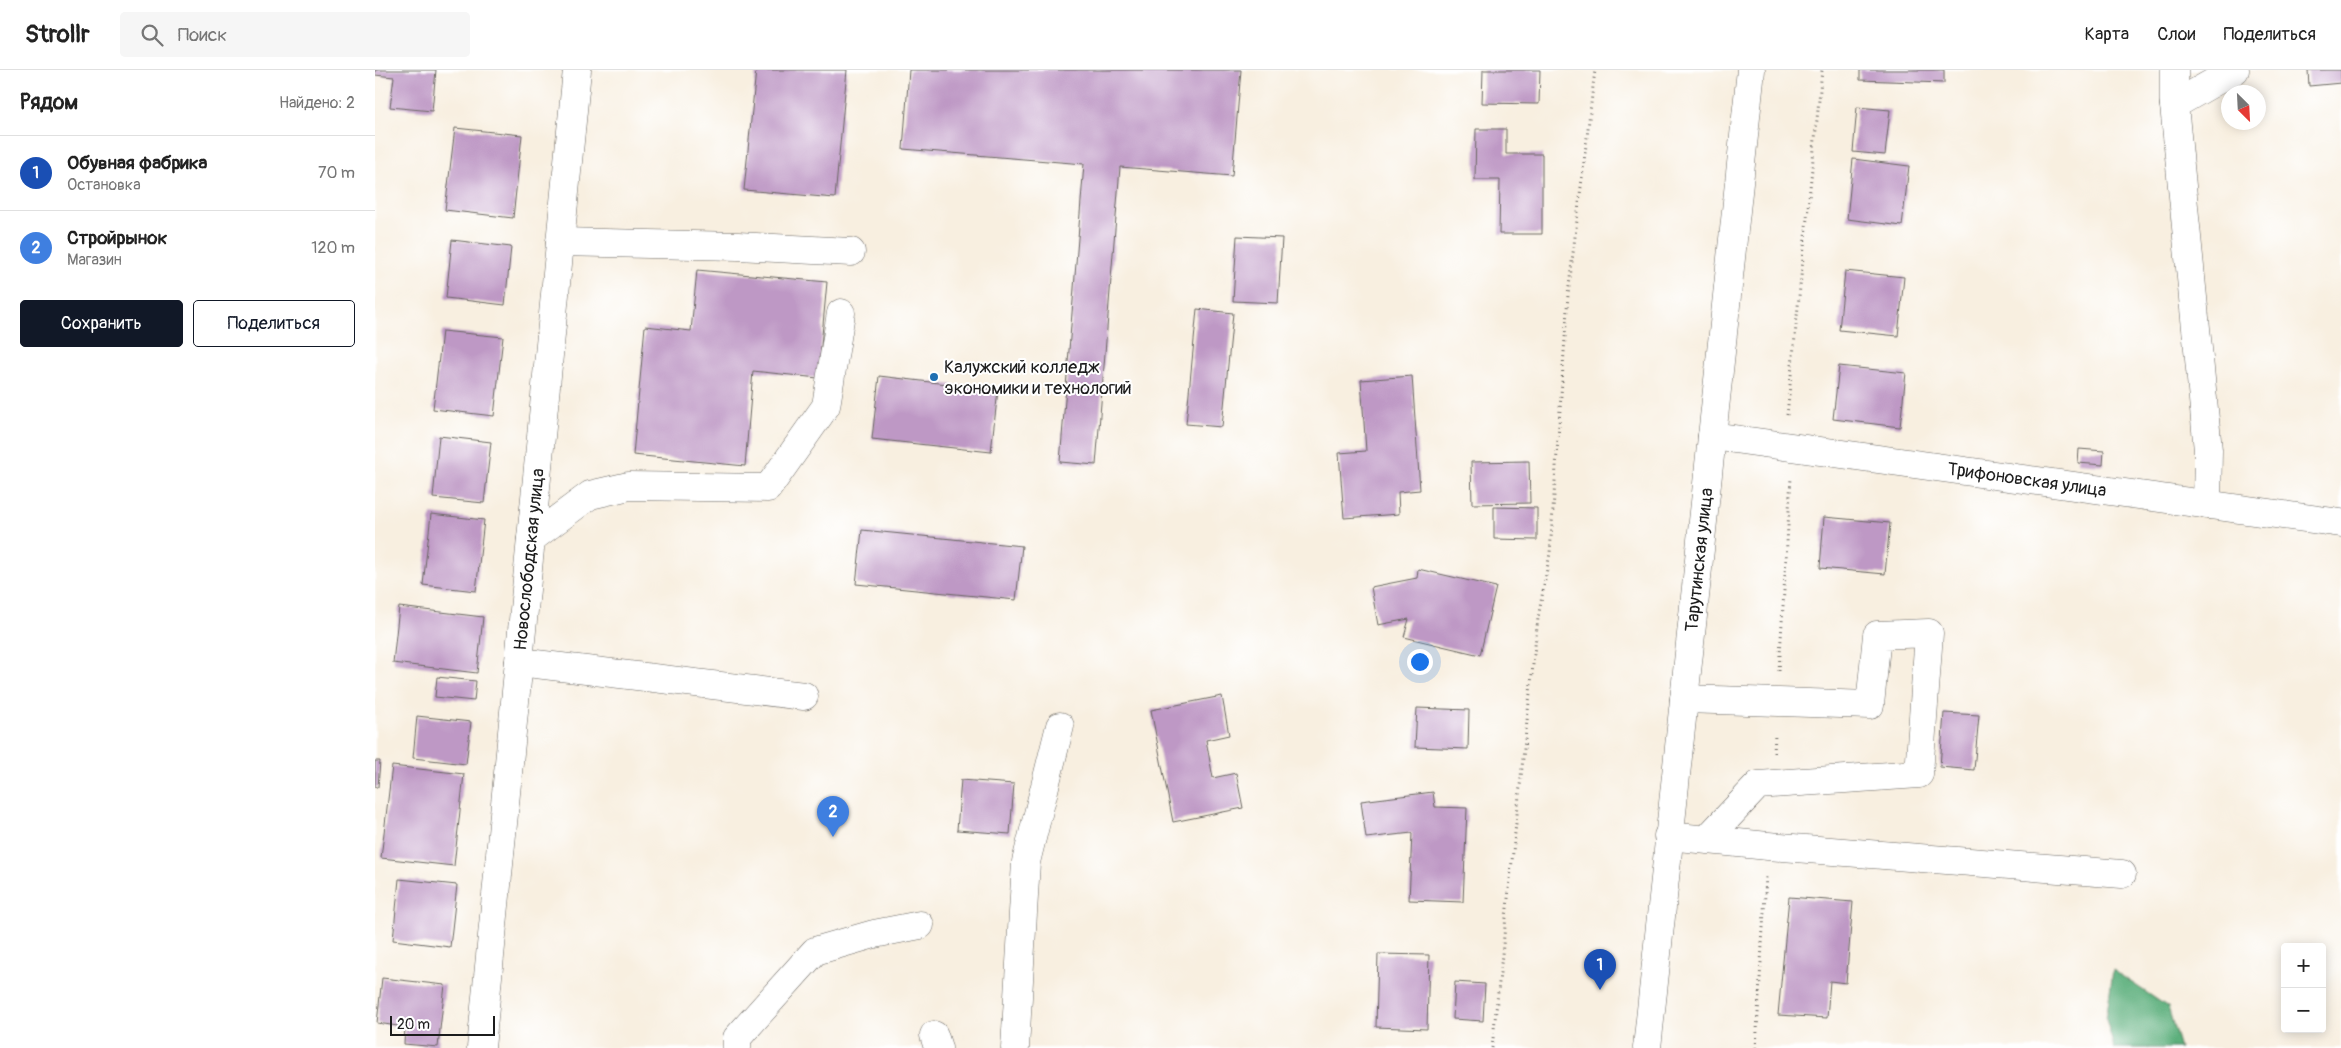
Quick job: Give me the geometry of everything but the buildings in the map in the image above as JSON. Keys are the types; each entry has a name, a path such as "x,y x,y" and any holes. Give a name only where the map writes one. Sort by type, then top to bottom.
{"street":[{"name":"Новослободская улица","path":"481,1048 577,70"},
{"name":"Тарутинская улица","path":"1647,1048 1668,836 1751,70"},
{"path":"2173,70 2174,105 2208,450 2207,505"},
{"path":"2174,105 2235,70"},
{"path":"560,242 738,246 851,252"},
{"path":"531,539 590,495 629,486 768,488 826,406 841,313"},
{"name":"Трифоновская улица","path":"1712,436 2341,523"},
{"path":"1684,699 1870,705 1877,635 1929,633 1919,774 1758,785 1707,839"},
{"path":"519,662 803,696"},
{"path":"1015,1048 1027,862 1060,726"},
{"path":"1668,836 1768,846 2122,874"},
{"path":"737,1048 737,1038 815,951 874,934 920,924"}],"path":[{"path":"1492,1048 1499,966 1538,618 1550,553 1568,295 1595,70"},
{"path":"1784,446 1822,70"}],"green space":[{"path":"2113,970 2168,1007 2180,1048 2114,1048 2106,1019"}],"place":[{"name":"Калужский колледж экономики и технологий","path":"934,377"},
{"name":"Стройрынок","path":"833,837"},
{"name":"Обувная фабрика","path":"1600,990"}]}
